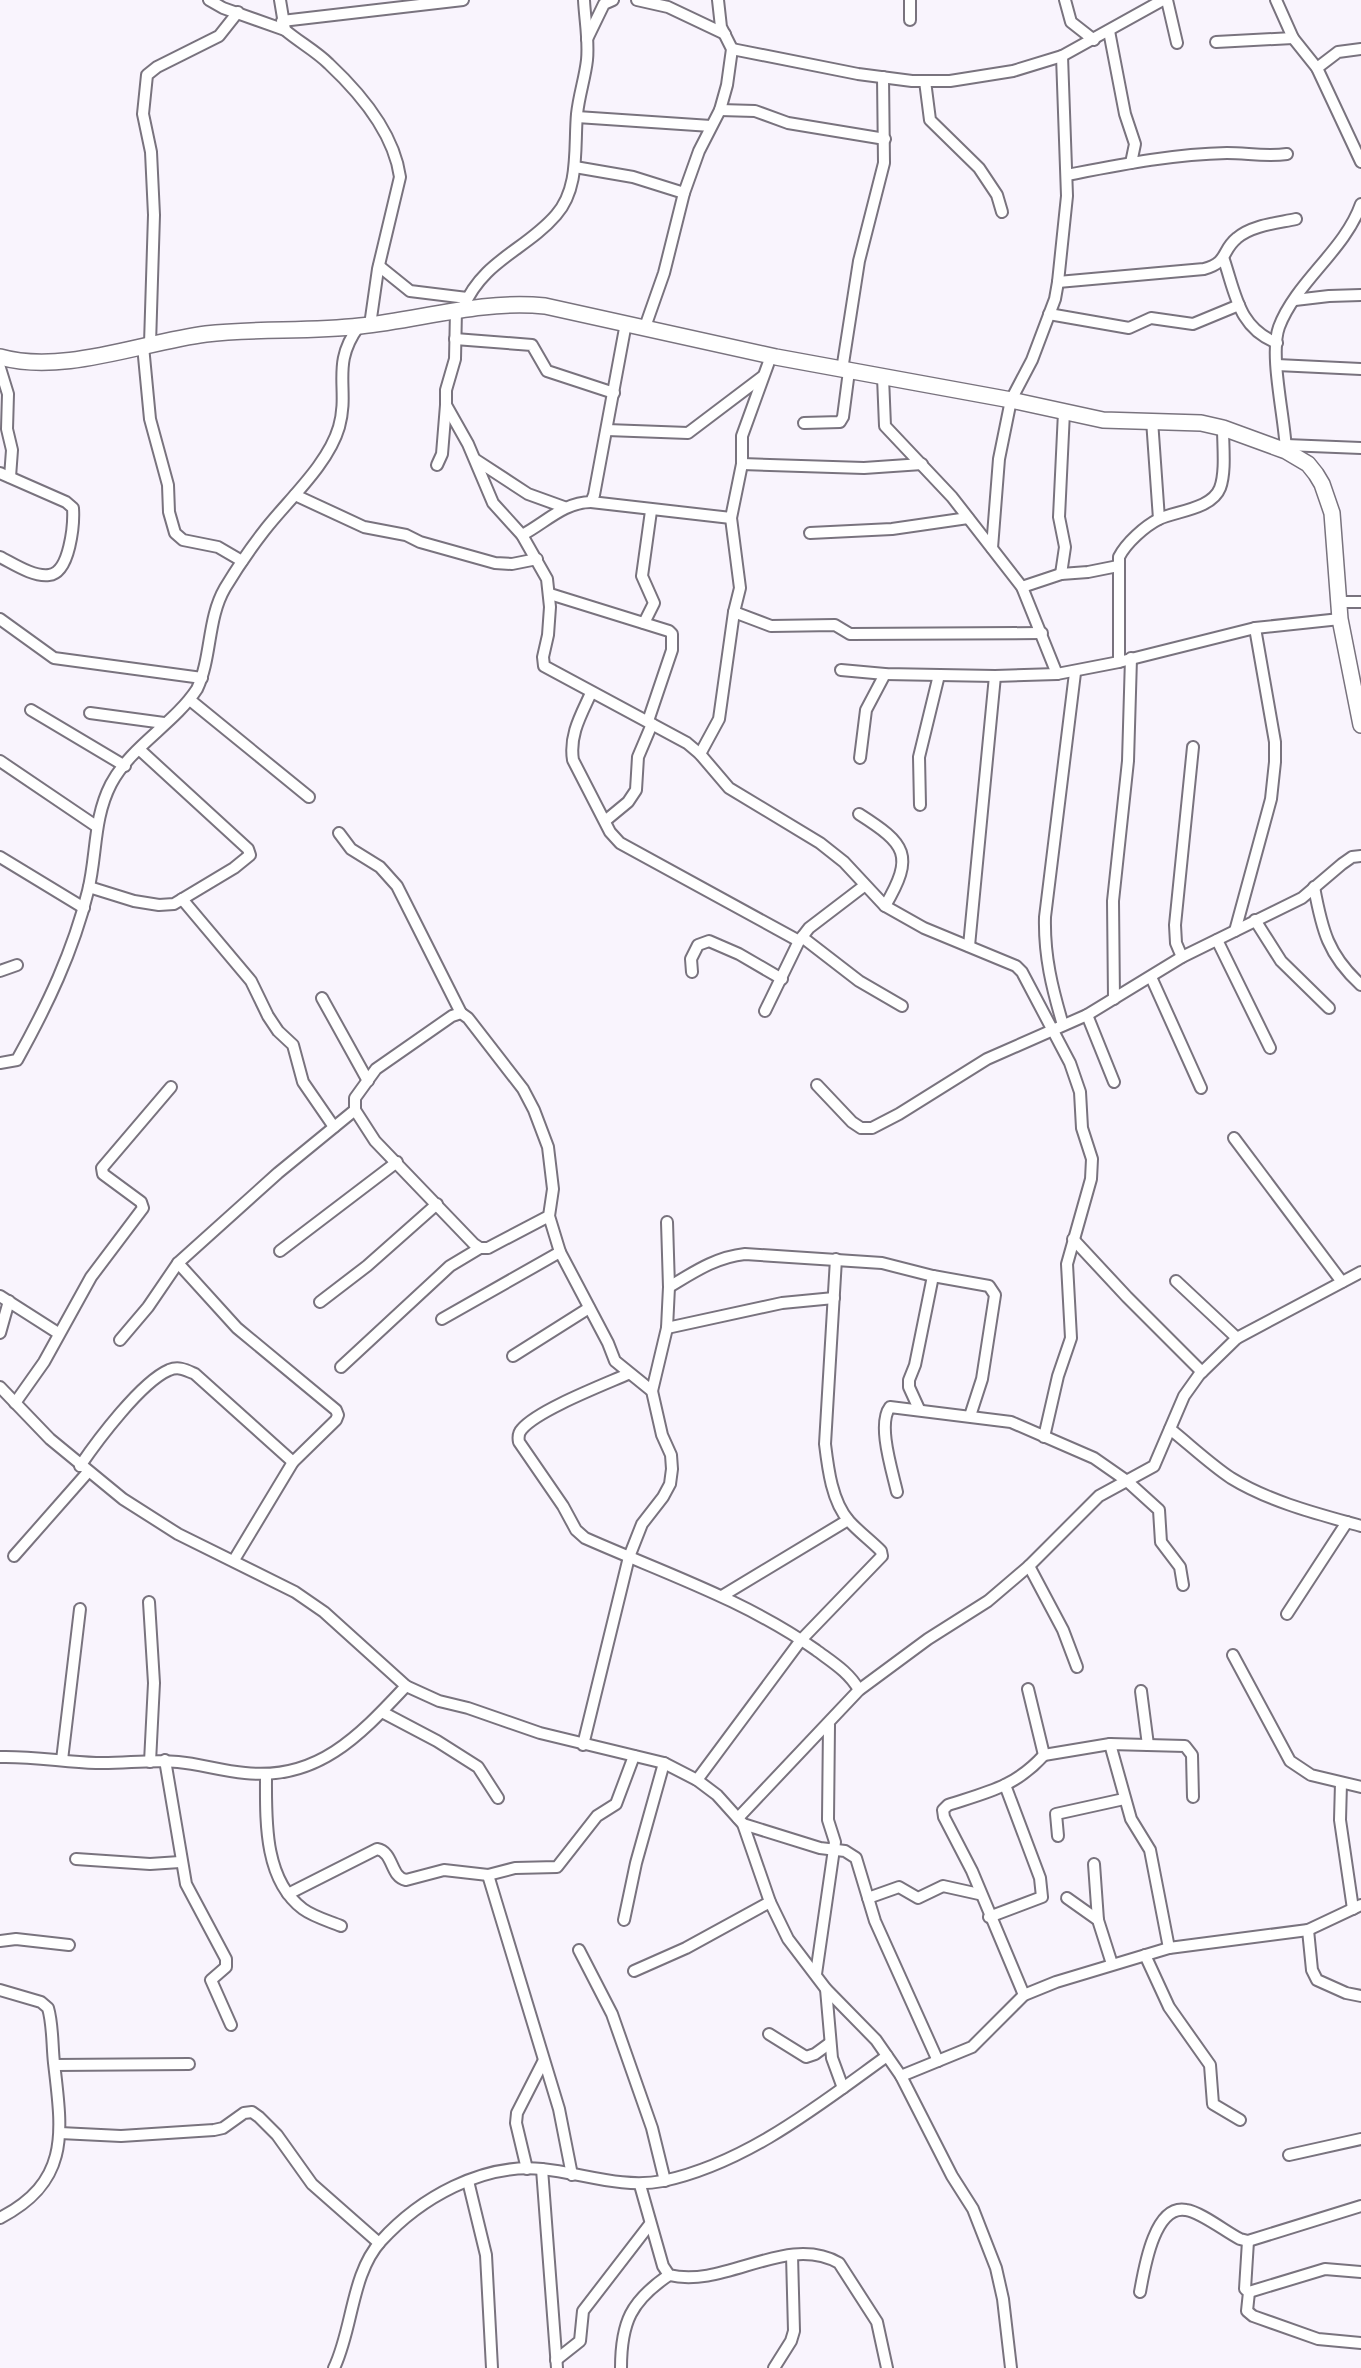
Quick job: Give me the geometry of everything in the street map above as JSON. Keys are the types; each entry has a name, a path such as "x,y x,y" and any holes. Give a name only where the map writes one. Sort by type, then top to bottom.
{"street":[{"path":"209,0 223,8 283,25 463,0"},
{"path":"0,1063 17,1060 52,996 84,908 89,887 96,826 112,782 164,723 190,700 202,678 218,601 242,561 330,447 339,427 343,354 364,326 400,177 396,158 380,126 357,95 330,65 283,25 280,0"},
{"path":"437,465 442,454 446,390 455,359 455,339 462,305 500,259 558,214 566,200 575,167 577,117 587,60 584,0"},
{"path":"587,39 604,4 613,0"},
{"path":"637,0 668,7 725,34"},
{"path":"645,327 664,273 684,194 711,126 720,110 728,85 732,49 721,27 718,0"},
{"path":"910,0 910,20"},
{"path":"1065,0 1071,22 1094,40"},
{"path":"732,49 883,77 925,81 981,78 1062,56 1165,0 1177,43"},
{"path":"1276,0 1293,38 1317,68 1357,141 1361,162"},
{"path":"238,12 219,36 157,67 147,75 143,114 151,152 154,214 147,345 150,419 168,485 170,513 175,532 183,540 218,547 242,561"},
{"path":"1109,31 1125,114 1135,144 1131,163"},
{"path":"1216,42 1293,38"},
{"path":"1317,68 1338,52 1361,49"},
{"path":"992,548 999,459 1011,400 1032,360 1058,282 1067,175 1062,56"},
{"path":"804,423 840,422 843,417 845,370 859,261 884,163 883,77"},
{"path":"925,81 930,120 979,168 997,195 1002,212"},
{"path":"720,110 755,111 788,123 885,139"},
{"path":"577,117 711,126"},
{"path":"1067,175 1131,163 1227,153 1272,156 1287,154"},
{"path":"575,167 633,177 684,194"},
{"path":"1361,204 1341,240 1295,300 1280,326 1277,343 1277,365 1286,448 1308,464 1323,484 1332,513 1340,619 1361,725"},
{"path":"1058,282 1204,269 1224,260 1232,244 1244,234 1296,219"},
{"path":"1224,260 1239,304 1251,328 1260,336 1277,343"},
{"path":"379,266 410,291 462,305"},
{"path":"1295,300 1361,295"},
{"path":"1049,314 1129,328 1151,318 1193,324 1239,304"},
{"path":"0,557 37,574 51,575 59,571 69,551 74,517 73,508 66,502 5,475 12,450 7,429 8,394 2,362 51,361 104,356 207,334 364,326 462,305 545,306 771,356 1113,421 1177,420 1223,428 1286,448 1361,448"},
{"path":"591,502 607,430 626,323"},
{"path":"455,339 532,345 547,371 614,393"},
{"path":"700,754 719,719 740,577 731,518 742,464 742,436 771,356"},
{"path":"1277,365 1361,369"},
{"path":"607,430 688,433 762,377"},
{"path":"883,377 885,426 968,518 1022,587 1057,674"},
{"path":"446,405 475,460 493,503 522,535 547,579 550,594 548,635 542,662 549,670 687,743 740,797 819,843 844,862 885,906 924,928 1016,966 1022,972 1070,1063 1080,1092 1082,1128 1092,1159 1091,1179 1067,1264 1071,1338 1058,1376 1044,1437"},
{"path":"1061,574 1065,547 1059,517 1064,412"},
{"path":"1152,420 1159,519"},
{"path":"1119,662 1118,566 1122,550 1159,519 1202,504 1214,497 1220,488 1223,428"},
{"path":"475,460 528,494 564,507"},
{"path":"742,464 864,468 921,464"},
{"path":"295,495 364,527 406,535 420,542 495,563 513,564 537,559"},
{"path":"522,535 546,522 564,507 591,502 651,511 731,518"},
{"path":"644,623 654,603 642,576 651,511"},
{"path":"810,533 892,529 968,518"},
{"path":"1022,587 1061,574 1118,566"},
{"path":"550,594 669,631 673,639 638,757 636,790 628,802 605,821"},
{"path":"1338,602 1361,603"},
{"path":"734,612 771,626 835,625 849,634 1042,633"},
{"path":"0,619 54,658 202,678"},
{"path":"841,670 939,675 1057,674 1119,662 1255,628 1340,619"},
{"path":"1235,931 1270,799 1275,762 1275,742 1255,628"},
{"path":"1114,999 1113,901 1128,760 1131,658"},
{"path":"1063,1025 1048,974 1044,949 1045,917 1075,672"},
{"path":"860,758 866,710 885,674"},
{"path":"920,805 919,757 939,675"},
{"path":"969,946 995,676"},
{"path":"591,693 573,734 571,747 573,760 610,832 620,843 800,939 858,981 902,1006"},
{"path":"190,700 309,797"},
{"path":"30,710 125,766"},
{"path":"90,713 164,723"},
{"path":"1182,957 1176,943 1175,925 1192,747"},
{"path":"89,887 134,901 159,905 174,904 249,857 250,853 140,750"},
{"path":"0,761 96,826"},
{"path":"859,814 892,837 902,850 903,866 899,882 885,906"},
{"path":"339,833 351,849 380,867 397,886 461,1013 495,1050 523,1089 548,1146 553,1189 549,1216 560,1252 608,1343 615,1361 628,1374 645,1383 652,1391 672,1469 663,1497 642,1524 629,1557 583,1745"},
{"path":"817,1085 852,1122 861,1128 872,1128 900,1114 987,1059 1051,1029 1088,1015 1182,957 1302,898 1342,864 1352,857 1361,856"},
{"path":"0,858 84,908"},
{"path":"765,1011 800,939 817,919 864,886"},
{"path":"1314,887 1325,938 1346,972 1361,985"},
{"path":"182,899 251,981 268,1016 278,1031 293,1045 303,1082 334,1127"},
{"path":"1255,920 1281,961 1329,1008"},
{"path":"1217,940 1270,1048"},
{"path":"692,972 691,959 698,945 709,941 739,954 782,979"},
{"path":"0,971 17,965"},
{"path":"1151,977 1201,1088"},
{"path":"322,998 368,1081"},
{"path":"461,1013 452,1016 376,1069 355,1098 355,1110 375,1140 480,1248"},
{"path":"1088,1015 1114,1082"},
{"path":"15,1403 44,1362 91,1277 143,1208 141,1202 103,1174 103,1163 171,1087"},
{"path":"120,1340 148,1307 178,1263 278,1173 355,1110"},
{"path":"1234,1138 1342,1282"},
{"path":"280,1251 397,1162"},
{"path":"320,1302 367,1266 437,1204"},
{"path":"341,1367 450,1266 480,1248 488,1248 549,1216"},
{"path":"652,1391 667,1328 669,1287 666,1222"},
{"path":"1073,1239 1127,1297 1203,1372"},
{"path":"442,1320 560,1252"},
{"path":"669,1287 726,1255 745,1254 882,1263 994,1290 987,1338 987,1356 970,1416"},
{"path":"697,1780 801,1640 881,1560 881,1551 848,1520 835,1494 825,1444 836,1259"},
{"path":"178,1263 237,1328 336,1410 336,1420 293,1462 234,1560"},
{"path":"741,1821 859,1690 928,1639 988,1601 1029,1566 1099,1496 1154,1466 1184,1396 1203,1372 1237,1338 1361,1272"},
{"path":"919,1409 909,1387 909,1380 915,1365 933,1276"},
{"path":"1176,1281 1237,1338"},
{"path":"667,1328 782,1303 834,1298"},
{"path":"0,1333 5,1299 58,1333"},
{"path":"513,1356 589,1308"},
{"path":"14,1556 84,1469 108,1426 168,1370 181,1368 195,1374 293,1462"},
{"path":"628,1374 542,1415 522,1428 518,1436 519,1442 563,1506 576,1530 585,1538 722,1596 801,1640 841,1668 853,1679 859,1690"},
{"path":"0,1387 84,1469 154,1519 295,1592 324,1612 406,1686 439,1701 583,1745 664,1763 697,1780 717,1795 741,1821 770,1902 788,1940 826,1989 876,2040 901,2076 984,2236 1003,2299 1011,2368"},
{"path":"897,1492 885,1431 885,1417 888,1409 895,1405 1011,1422 1094,1458 1126,1481 1160,1513 1161,1542 1180,1567 1183,1585"},
{"path":"1170,1429 1230,1477 1248,1487 1361,1526"},
{"path":"722,1596 848,1520"},
{"path":"1287,1614 1347,1522"},
{"path":"1029,1566 1063,1630 1077,1667"},
{"path":"149,1602 154,1683 150,1762"},
{"path":"62,1760 80,1609"},
{"path":"1233,1655 1290,1761 1311,1775 1361,1787"},
{"path":"0,1757 93,1763 165,1760 245,1773 285,1773 318,1762 353,1738 406,1686"},
{"path":"1028,1689 1044,1755"},
{"path":"1141,1691 1148,1744"},
{"path":"382,1712 437,1741 478,1767 498,1798"},
{"path":"816,1974 835,1837 828,1820 829,1725"},
{"path":"1110,1744 1131,1819 1150,1850 1169,1948"},
{"path":"1024,1995 979,1894 972,1871 944,1817 943,1810 948,1805 1005,1785 1027,1773 1044,1755 1110,1744 1185,1746 1190,1750 1193,1797"},
{"path":"288,1894 377,1849 386,1853 401,1879 444,1870 488,1875 514,1868 557,1867 597,1816 616,1804 634,1756"},
{"path":"165,1760 180,1862 186,1884 226,1959 226,1966 211,1980 231,2025"},
{"path":"624,1920 636,1863 664,1763"},
{"path":"266,1774 267,1837 272,1858 288,1894 304,1910 341,1926"},
{"path":"901,2076 972,2047 1004,2012 1024,1995 1112,1964 1169,1948 1308,1930 1357,1907 1340,1820 1341,1783"},
{"path":"989,1917 1042,1897 1040,1878 1005,1785"},
{"path":"1058,1836 1056,1814 1124,1799"},
{"path":"741,1821 810,1845 845,1851 859,1862 868,1898 893,1964 939,2061"},
{"path":"76,1859 150,1863 180,1862"},
{"path":"1094,1864 1098,1920 1112,1964"},
{"path":"488,1875 559,2109 572,2175"},
{"path":"868,1898 900,1887 918,1898 944,1886 979,1894"},
{"path":"1067,1898 1098,1920"},
{"path":"634,1971 696,1943 770,1902"},
{"path":"1308,1930 1312,1970 1317,1980 1346,1994 1361,1996"},
{"path":"0,1941 16,1939 69,1945"},
{"path":"579,1950 612,2014 652,2128 665,2181"},
{"path":"1145,1955 1169,2007 1210,2065 1213,2104 1240,2120"},
{"path":"826,1989 832,2058 843,2088"},
{"path":"0,1990 40,2002 48,2008 60,2099 60,2133 56,2161 49,2175 24,2206 0,2218"},
{"path":"769,2034 806,2056 815,2054 830,2043"},
{"path":"334,2368 341,2353 366,2267 380,2243 405,2218 435,2195 468,2181 527,2169 542,2169 640,2185 665,2181 751,2148 843,2088 887,2056"},
{"path":"527,2169 516,2123 516,2113 543,2062"},
{"path":"55,2065 189,2064"},
{"path":"60,2133 121,2136 214,2130 224,2128 244,2113 252,2112 268,2124 312,2184 380,2243"},
{"path":"1289,2155 1361,2139"},
{"path":"542,2169 556,2364"},
{"path":"468,2181 486,2255 492,2368"},
{"path":"640,2185 663,2266 669,2275 679,2278 710,2275 792,2255 816,2255 839,2263 877,2322 887,2368"},
{"path":"1140,2292 1147,2252 1164,2219 1172,2212 1189,2210 1240,2239 1248,2241 1361,2206"},
{"path":"556,2364 580,2341 583,2311 650,2224"},
{"path":"1248,2241 1244,2274 1245,2289 1249,2292"},
{"path":"774,2368 791,2341 794,2331 792,2255"},
{"path":"1249,2292 1324,2270 1361,2271"},
{"path":"621,2368 621,2348 633,2308 640,2297 669,2275"},
{"path":"1249,2292 1247,2311 1253,2316 1318,2339 1361,2343"}]}
